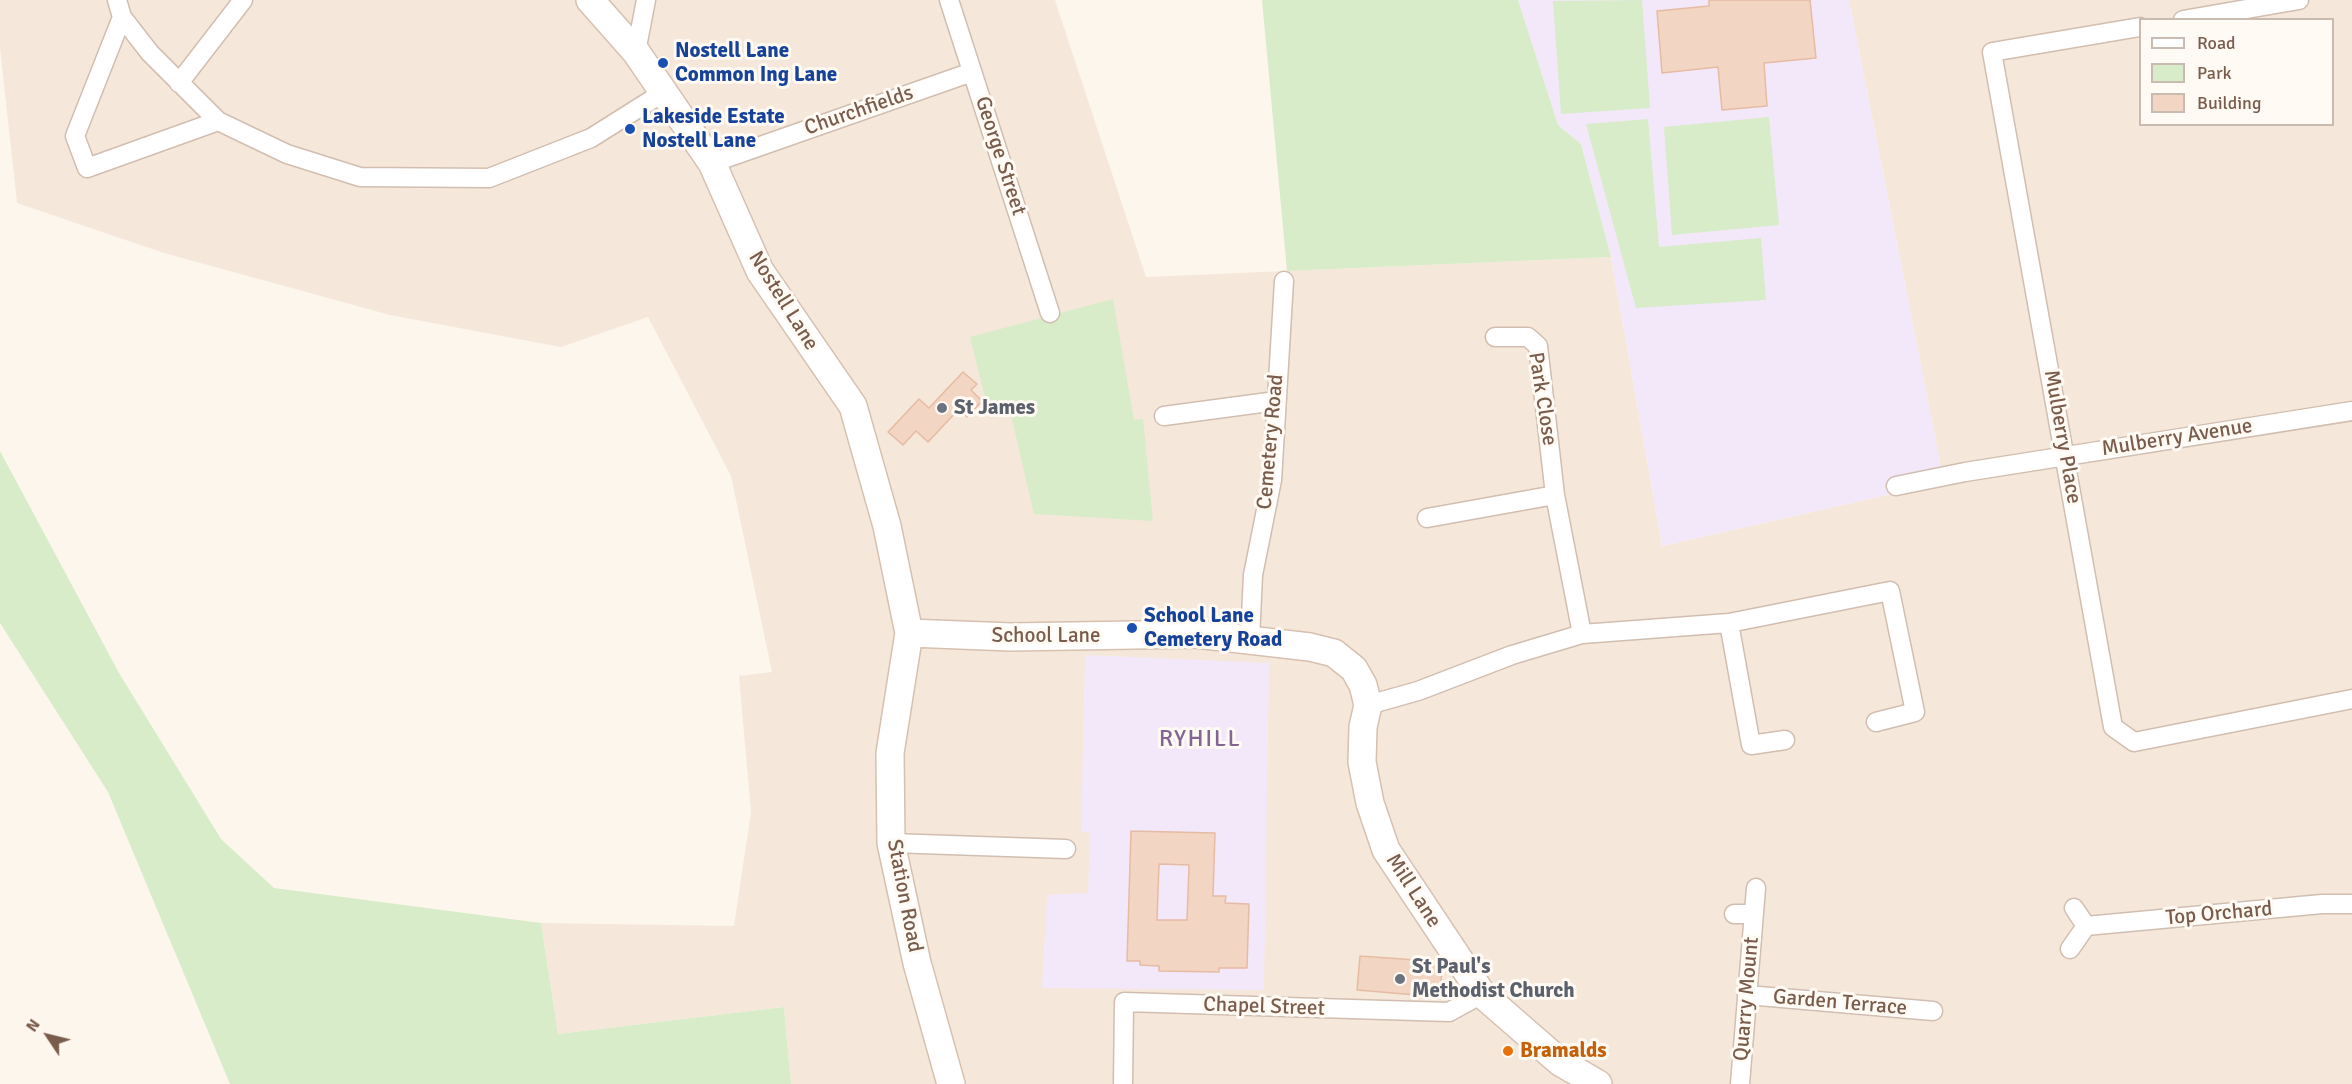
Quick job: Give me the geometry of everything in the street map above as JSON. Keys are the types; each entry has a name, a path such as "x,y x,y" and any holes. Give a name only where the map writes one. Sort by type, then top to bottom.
{"street":[{"path":"179,83 243,0"},
{"name":"Nostell Lane","path":"590,0 636,52 712,163 760,271 853,406 887,526 909,633"},
{"path":"636,52 646,0"},
{"name":"George Street","path":"949,0 1050,313"},
{"path":"2195,18 2299,0"},
{"path":"120,8 150,54 218,121 287,154 360,177 489,178 591,138 664,92"},
{"path":"120,8 75,136 87,168 218,121"},
{"name":"Mulberry Place","path":"2139,27 1992,52 2113,727 2134,742 2352,699"},
{"name":"Churchfields","path":"712,163 972,72"},
{"name":"Cemetery Road","path":"1250,639 1253,575 1272,480 1284,281"},
{"name":"Park Close","path":"1495,337 1528,337 1538,346 1555,495 1582,634"},
{"path":"1164,416 1276,401"},
{"name":"Mulberry Avenue","path":"1896,486 1965,472 2352,411"},
{"path":"1427,518 1555,495"},
{"path":"1368,705 1418,691 1512,655 1582,634 1730,624 1890,591 1915,712 1876,722"},
{"path":"1730,624 1751,745 1785,740"},
{"name":"School Lane","path":"909,633 1052,638 1196,634 1310,646 1334,653 1354,669 1363,685 1368,705"},
{"name":"Station Road","path":"909,633 890,753 891,843 917,963 951,1084"},
{"name":"Mill Lane","path":"1368,705 1363,727 1362,762 1370,803 1386,850 1482,994 1560,1062 1598,1084"},
{"path":"891,843 1066,849"},
{"name":"Quarry Mount","path":"1740,1084 1756,888"},
{"name":"Top Orchard","path":"2086,926 2322,904 2352,904"},
{"path":"2070,949 2086,926 2074,908"},
{"name":"Quarry Mount","path":"1734,914 1754,914"},
{"name":"Chapel Street","path":"1123,1084 1124,1002 1449,1012 1482,994"},
{"name":"Garden Terrace","path":"1747,995 1933,1011"}],"shaded area":[{"path":"0,0 1055,0 1146,277 1611,257 1662,546 1944,482 1849,0 2352,0 2352,1084 791,1084 784,1007 558,1034 541,923 734,926 751,812 739,676 772,672 731,476 648,317 561,347 390,315 164,253 17,203 0,48"},
{"path":"1518,0 1849,0 1944,482 1662,546 1611,257 1581,144 1558,125"},
{"path":"1085,655 1269,663 1264,990 1042,988 1047,895 1088,893 1090,833 1081,832"}],"green space":[{"path":"1262,0 1518,0 1558,125 1581,144 1611,257 1287,271"},
{"path":"1642,0 1650,108 1561,114 1553,1"},
{"path":"1769,117 1779,225 1672,235 1664,127"},
{"path":"1648,119 1659,247 1761,238 1766,300 1636,308 1586,124"},
{"path":"1113,299 1134,420 1143,419 1153,521 1034,514 1011,415 990,418 970,337"},
{"path":"0,451 119,673 221,839 274,888 541,923 558,1034 784,1007 791,1084 230,1084 108,792 0,623"}],"building":[{"path":"1709,0 1810,0 1816,58 1764,63 1767,106 1722,110 1718,67 1662,73 1657,11 1709,6"},
{"name":"St James","path":"963,372 977,384 971,390 982,401 967,417 959,409 928,442 916,431 903,445 888,432 919,399 929,408"},
{"path":"1131,831 1215,833 1213,896 1226,896 1225,903 1249,904 1247,968 1219,968 1219,972 1159,971 1159,966 1140,965 1140,961 1127,961","holes":["1159,864 1189,865 1187,920 1157,920"]},
{"name":"St Paul's Methodist Church","path":"1360,956 1430,961 1430,966 1442,967 1440,997 1357,990"}],"place":[{"name":"Nostell Lane Common Ing Lane","path":"663,63"},
{"name":"Lakeside Estate Nostell Lane","path":"630,129"},
{"name":"St James","path":"942,408"},
{"name":"School Lane Cemetery Road","path":"1132,628"},
{"name":"St Paul's Methodist Church","path":"1400,979"},
{"name":"Bramalds","path":"1508,1051"}],"district":[{"name":"RYHILL","path":"1200,740"}]}
